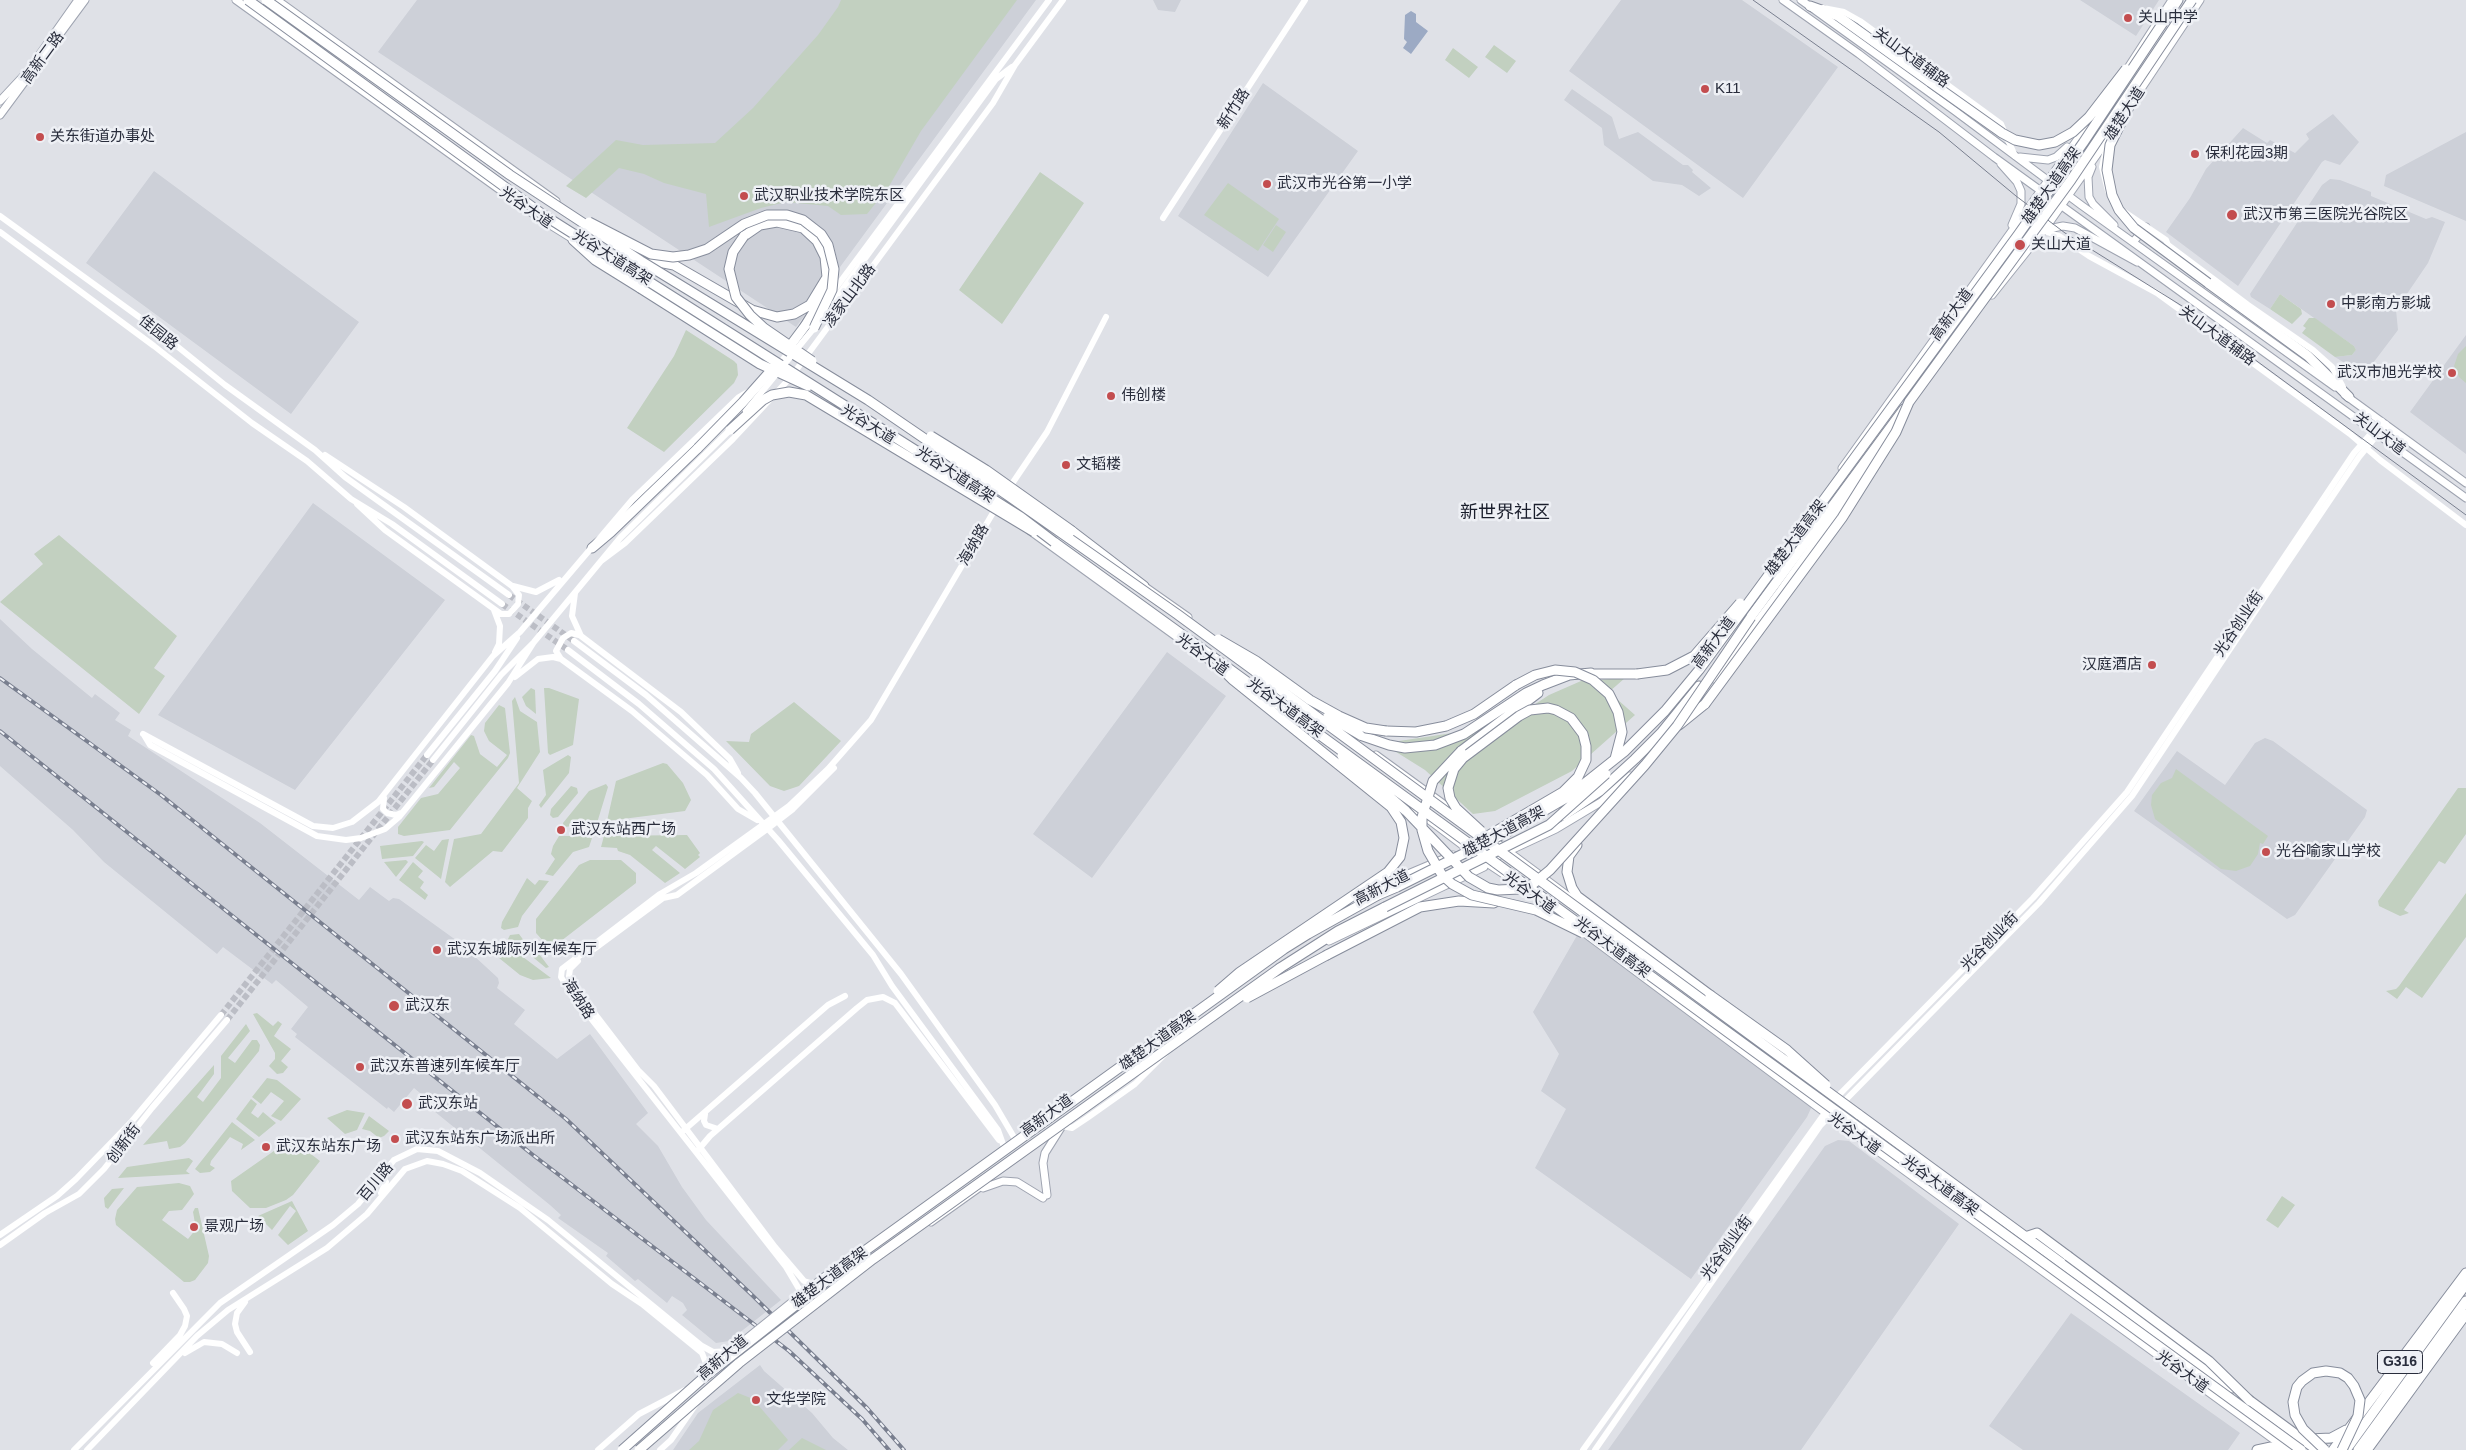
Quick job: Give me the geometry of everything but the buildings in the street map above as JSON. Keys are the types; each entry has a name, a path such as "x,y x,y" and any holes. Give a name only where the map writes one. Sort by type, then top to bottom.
{"highway":[{"name":"光谷大道高架","path":"248,0 542,214 831,395 1021,517 2301,1450"},
{"name":"光谷大道高架","path":"266,0 510,175 571,213 634,256 868,400 1177,614 2318,1450"},
{"name":"雄楚大道高架","path":"622,1450 702,1379 795,1304 1179,1025 1308,934 1543,812 1593,779 1624,752 1678,696 1802,528 2062,175 2178,0"},
{"path":"2193,0 2118,127 2110,145 2107,170 2112,195 2124,216 2146,238 2308,356 2349,397"},
{"name":"雄楚大道高架","path":"639,1450 746,1358 873,1259 1308,948 1338,931 1549,825 1600,791 1661,733 1691,698 2071,180 2193,0"},
{"path":"1810,6 1838,16 1930,82 2016,140 2039,145 2055,142 2073,132 2089,117 2162,24"},
{"path":"571,213 643,250 665,256 696,253 716,244 744,224 767,215 787,215 803,220 821,234 828,245 834,269 832,290 814,328"},
{"path":"592,548 698,448 756,388 793,342 816,310 827,277 825,257 817,241 803,228 787,222 769,223 752,229 737,244 729,269 736,297 750,315 825,373"},
{"path":"574,240 595,260 760,364 831,395"},
{"path":"642,259 674,265 752,310 777,316 794,314 810,305 827,277"},
{"path":"730,430 763,400 772,395 788,392 806,395 1016,523 1054,542"},
{"path":"868,400 986,470 1072,530 1144,586"},
{"path":"1666,736 1705,704 1842,518 1896,432 1909,402"},
{"path":"1177,614 1348,729 1389,745 1414,748 1450,740 1473,729 1500,709 1542,685 1569,675 1657,672 1679,665 1694,656 1708,642 1802,528"},
{"path":"1177,614 1256,661 1310,700 1353,722 1377,730 1416,732 1446,726 1474,714 1516,685 1545,672 1566,670 1593,680 1609,694 1618,712 1622,732 1619,752 1614,763 1597,784 1549,825"},
{"path":"1292,714 1406,811 1469,877 1488,888 1509,891 1533,884 1550,870 1646,766 1677,726 1751,616"},
{"path":"1179,1025 1240,972 1388,872 1400,857 1404,838 1401,822 1391,807 1233,680 1202,650"},
{"path":"1591,673 1566,680 1530,698 1450,760 1433,780 1422,817 1422,830 1428,851 1442,875 1452,884 1472,895 1548,914 1616,952"},
{"path":"1397,887 1472,845 1480,840 1489,835 1539,807 1563,792 1578,777 1587,754 1583,734 1571,718 1548,708 1530,710 1519,716 1463,758 1454,769 1448,788 1456,808 1468,820 1483,832 1490,839 1542,882"},
{"path":"1584,834 1568,862 1569,880 1577,896 1787,1050 1858,1114"},
{"path":"1171,1046 1248,997 1409,911 1446,902 1504,904"},
{"path":"2028,1236 2036,1233 2068,1256 2209,1361 2250,1401"},
{"name":"G316","path":"2333,1450 2466,1273"},
{"path":"2346,1450 2466,1284"},
{"path":"2358,1450 2466,1301"},
{"name":"G316","path":"2367,1450 2466,1314"},
{"path":"2325,1450 2303,1429 2295,1415 2293,1402 2297,1387 2302,1381 2313,1373 2326,1371 2348,1378 2360,1400 2358,1416 2342,1450"},
{"path":"644,1450 683,1411"},
{"path":"2296,1433 2311,1440 2331,1438 2339,1435 2352,1425"},
{"path":"618,1450 635,1439"},
{"path":"2257,1450 2271,1447 2286,1449"}],"main road":[{"name":"高新二路","path":"0,101 28,71 78,0"},
{"name":"高新二路","path":"0,115 85,0"},
{"name":"光谷大道","path":"236,0 539,218 996,506 1334,748 1485,862 1525,889 1827,1114 2286,1449"},
{"name":"光谷大道","path":"277,0 555,200 642,259 781,345 787,353 1006,491 1168,602 1252,667 1490,838 1826,1087 1842,1104"},
{"path":"493,656 520,632 632,500 739,397 756,387 777,367 1049,0"},
{"name":"凌家山北路","path":"601,561 625,543 733,439 791,377 993,103 1015,65 1063,0"},
{"name":"新竹路","path":"1163,218 1305,0"},
{"name":"关山大道","path":"1783,0 1859,54 1994,157 2151,268 2466,498"},
{"name":"关山大道","path":"1801,0 2466,483"},
{"name":"雄楚大道","path":"2024,213 2115,87 2172,0"},
{"name":"雄楚大道","path":"2045,228 2111,135 2200,0"},
{"name":"关山大道辅路","path":"1810,6 1835,9 1860,21 2001,124 2015,156"},
{"path":"433,760 501,675 534,642 575,591 644,513 730,430 814,328 996,80 1015,65"},
{"path":"2111,135 2102,166 2106,188 2120,208 2313,350 2332,367 2349,397"},
{"path":"2015,156 2032,160 2048,160 2056,157 2075,140"},
{"path":"2098,154 2088,177 2093,204 2133,242 2146,227"},
{"path":"1994,157 2017,182 2021,191 2021,204 2003,246"},
{"name":"高新大道","path":"618,1450 705,1373 814,1284 1303,933 1375,888 1490,838 1566,794 1591,776 1631,742 1670,702 2003,246 2024,213"},
{"name":"佳园路","path":"0,216 157,330 186,356 315,450"},
{"path":"2045,228 2062,226 2074,228 2123,257 2151,268"},
{"name":"关山大道辅路","path":"2045,228 2090,256 2157,293 2364,446 2466,525"},
{"name":"高新大道","path":"644,1450 711,1390 804,1316 918,1230 978,1190 1171,1046 1331,940 1484,867 1485,862 1542,836 1601,802 1631,774 1698,699 1780,591 1930,379 2045,228"},
{"name":"佳园路","path":"0,232 154,346 252,423 307,461 351,499"},
{"path":"2158,259 2168,245"},
{"name":"海纳路","path":"802,1294 786,1267 684,1131 571,993 561,977 562,970 660,894 696,873 775,819 793,809 832,771 871,720 996,506 1047,432 1106,317"},
{"name":"光谷创业街","path":"1595,1450 1827,1114 1836,1098 2033,898 2126,792 2364,446 2384,422"},
{"name":"光谷创业街","path":"1583,1450 1827,1114 1842,1104 2039,903 2132,796 2364,446"},
{"path":"315,450 350,470 404,506 512,586 520,595 518,604 506,615 493,609 386,530 351,499"},
{"path":"315,450 345,477 509,595"},
{"path":"351,499 392,524 502,604"},
{"path":"512,586 536,592 566,576"},
{"path":"575,591 572,616 580,636"},
{"path":"493,609 500,626 500,644 493,656 384,794 369,811 352,822 333,828 313,826 143,734 150,745 317,836 346,840 362,838 385,829 403,813 508,683 534,642"},
{"path":"427,755 511,650 520,632"},
{"path":"741,778 730,759 681,712 580,636 571,632 563,638 556,652 562,660 632,711 707,776 738,808 765,826"},
{"path":"574,641 646,695 741,778 901,974 995,1105 1015,1139"},
{"path":"568,650 665,726 714,769 811,878 874,955 892,986 998,1130 1004,1147"},
{"path":"508,683 538,659 553,657 562,660"},
{"path":"384,794 382,804 387,813 396,815 403,813"},
{"path":"684,1131 828,1005 845,996"},
{"path":"698,1150 718,1129 867,1000 883,997 895,1003 1004,1147"},
{"name":"创新街","path":"0,1235 56,1196 76,1179 132,1121 224,1018 104,1169 79,1194 45,1213 0,1245"},
{"path":"1842,1104 1862,1112 2318,1450"},
{"path":"706,1113 704,1121 706,1125 718,1129"},
{"path":"978,1190 1007,1181 1022,1184 1045,1196 1043,1163 1045,1153 1062,1126"},
{"name":"百川路","path":"74,1450 220,1303 333,1225 358,1204 394,1160 407,1152 423,1149 446,1154 516,1196 707,1349 720,1354 733,1350"},
{"name":"海纳路","path":"698,1150 804,1281 814,1284"},
{"name":"百川路","path":"87,1450 178,1358 197,1336 228,1310 327,1248 356,1224 400,1175 412,1166 434,1161 462,1171 520,1208 612,1284 642,1304 702,1353 707,1366 705,1373"},
{"path":"372,1188 383,1180 386,1182 375,1205"},
{"path":"907,1217 921,1217 918,1230"},
{"path":"146,1377 150,1367 186,1326 187,1316 173,1293"},
{"path":"248,1299 237,1313 235,1324 237,1332 250,1352"},
{"path":"178,1358 204,1342 222,1344 237,1353"},
{"path":"598,1450 639,1414 685,1390"},
{"path":"660,1450 671,1440 696,1403"}],"shaded area":[{"name":"武汉职业技术学院东区","path":"417,0 1036,0 796,327 378,52"},
{"path":"1153,0 1181,0 1175,12 1158,10"},
{"path":"1621,0 1742,0 1838,67 1743,198 1569,71"},
{"name":"关山中学","path":"2080,0 2159,0 2136,36"},
{"name":"武汉市光谷第一小学","path":"1263,83 1358,151 1268,277 1178,216"},
{"path":"1572,89 1612,117 1619,139 1638,132 1683,165 1688,165 1693,170 1692,172 1711,188 1699,196 1682,185 1653,181 1604,145 1602,128 1564,100"},
{"name":"武汉市第三医院光谷院区","path":"2333,114 2359,142 2340,165 2325,160 2322,162 2238,286 2166,232 2190,198 2206,169 2243,128 2267,143 2270,140 2295,153 2309,139 2306,134"},
{"path":"2466,132 2466,221 2384,186 2386,175"},
{"path":"154,171 359,322 291,414 86,263"},
{"path":"2330,179 2340,180 2371,192 2371,196 2426,219 2432,217 2445,222 2428,263 2396,310 2398,330 2364,375 2335,357 2352,355 2356,350 2354,346 2280,294 2270,309 2251,297 2250,294 2322,185"},
{"name":"武汉市旭光学校","path":"2466,335 2466,454 2410,412"},
{"path":"313,503 445,600 295,790 158,715"},
{"path":"0,619 32,649 92,698 95,694 120,713 115,720 131,730 128,736 260,823 359,900 370,887 389,901 393,898 399,899 460,943 498,978 497,988 525,1010 514,1024 557,1059 590,1034 648,1113 636,1124 658,1146 682,1187 706,1220 781,1300 729,1341 716,1343 682,1315 687,1310 683,1303 672,1296 667,1303 638,1279 635,1281 606,1256 608,1253 558,1218 561,1215 550,1205 429,1107 432,1103 414,1088 394,1112 388,1107 387,1109 295,1037 297,1034 291,1029 308,1007 276,980 272,984 223,947 217,954 104,862 73,830 0,766"},
{"path":"1167,652 1226,696 1092,878 1033,834"},
{"name":"光谷喻家山学校","path":"2265,738 2273,741 2367,810 2365,817 2295,915 2287,919 2134,811 2177,751 2225,785 2255,743"},
{"path":"1579,932 1812,1106 1807,1117 1691,1279 1535,1168 1566,1109 1541,1091 1559,1054 1533,1012"},
{"path":"1838,1140 1849,1141 1959,1224 1801,1450 1608,1450 1825,1146"},
{"path":"2071,1313 2240,1433 2228,1450 2023,1450 1989,1426"},
{"name":"文华学院","path":"760,1365 764,1371 812,1413 833,1438 848,1450 673,1450 698,1413"}],"green space":[{"path":"841,0 1017,0 921,131 888,188 867,214 841,215 828,206 786,202 761,208 709,227 706,194 664,183 644,174 619,168 586,198 566,186 616,140 643,145 715,143 753,108 818,35"},
{"path":"1494,45 1516,61 1507,73 1485,57"},
{"path":"1453,48 1478,67 1469,78 1445,60"},
{"path":"1040,172 1084,203 1002,324 959,290"},
{"path":"1228,183 1279,219 1258,251 1204,215"},
{"path":"1276,225 1286,232 1273,252 1263,245"},
{"path":"2280,294 2301,309 2302,314 2292,324 2270,309"},
{"path":"2309,318 2315,318 2354,346 2356,350 2352,355 2335,357 2302,333 2306,328 2303,326"},
{"path":"686,330 734,361 737,364 738,375 734,383 664,452 627,428 674,356"},
{"path":"2466,346 2466,383 2459,377 2454,366 2458,354"},
{"path":"59,535 177,636 154,668 165,676 139,714 0,602 43,564 34,554"},
{"path":"1625,678 1609,692 1635,715 1572,771 1495,811 1473,814 1425,770 1393,750 1399,741 1459,732 1517,716 1549,695 1581,681"},
{"path":"531,688 535,690 536,714 526,706 522,697"},
{"path":"544,688 579,699 573,745 550,755 548,753"},
{"path":"515,697 520,711 537,722 540,752 517,788 532,801 528,808 528,818 502,852 493,851 450,887 445,882 454,839 481,834 519,783 512,701"},
{"path":"794,702 841,741 799,786 784,791 770,786 726,741 749,742 751,734"},
{"path":"499,705 505,708 510,753 508,758 450,830 404,836 398,834 398,827 421,798 438,794 460,768 454,762 434,787 429,788 471,735 474,736 480,754 497,767 507,755 489,741 484,731 485,723"},
{"path":"568,755 571,757 569,773 541,808 539,805 546,795 543,770"},
{"path":"663,763 667,764 683,783 691,800 685,811 607,821 616,781"},
{"path":"2176,769 2268,836 2263,844 2260,843 2258,854 2250,866 2236,871 2221,869 2155,819 2151,805 2152,795 2161,783 2172,778"},
{"path":"606,784 608,787 597,823 564,827 563,823 589,791"},
{"path":"571,786 577,788 578,793 558,817 553,818 550,815 551,809"},
{"path":"2458,788 2466,788 2466,834 2445,864 2439,861 2404,910 2409,913 2400,916 2379,906 2378,901"},
{"path":"687,835 700,853 698,855 700,857 685,869 656,846 652,850 680,873 665,883 630,855 618,851 617,848 601,847 604,836"},
{"path":"559,836 591,836 592,838 589,847 573,852 553,876 545,874 555,859 551,854"},
{"path":"449,839 441,879 415,858 426,845 434,851 442,840"},
{"path":"424,842 413,856 382,859 380,846"},
{"path":"406,860 408,862 396,877 384,862"},
{"path":"590,860 621,860 636,873 636,883 561,941 552,944 544,942 536,933 536,919 579,865"},
{"path":"413,862 423,871 418,877 424,882 420,888 428,895 425,900 399,880"},
{"path":"527,878 535,885 539,880 549,881 522,916 518,927 504,930 501,928 502,922"},
{"path":"2466,893 2466,937 2422,998 2406,987 2397,999 2386,991 2396,989 2399,986"},
{"path":"519,934 533,953 536,950 549,967 546,968 523,949 519,954 551,978 533,980 520,975 499,958 508,947 505,945 510,935"},
{"path":"257,1013 273,1026 278,1021 282,1024 274,1036 291,1049 281,1061 288,1067 283,1073 277,1074 269,1066 275,1059 275,1053 253,1014"},
{"path":"246,1024 250,1031 228,1058 235,1063 252,1040 257,1040 260,1045 259,1051 185,1143 180,1147 169,1149 167,1141 143,1145 214,1065 214,1074 197,1097 203,1102 221,1078 221,1056"},
{"path":"267,1078 277,1080 301,1099 281,1121 271,1116 284,1101 271,1092 261,1104 252,1097"},
{"path":"251,1099 257,1104 251,1113 258,1118 263,1112 276,1123 259,1137 236,1119"},
{"path":"347,1110 365,1113 357,1130 345,1134 327,1118"},
{"path":"369,1116 389,1131 384,1136 379,1138 370,1131 362,1129"},
{"path":"232,1122 255,1140 241,1150 243,1144 230,1137 211,1161 210,1165 215,1168 210,1172 200,1173 195,1169"},
{"path":"291,1139 320,1161 293,1195 286,1200 266,1208 250,1208 232,1191 231,1181"},
{"path":"189,1158 193,1161 186,1171 190,1174 118,1178 127,1167"},
{"path":"179,1183 190,1186 194,1194 182,1210 169,1211 162,1220 188,1239 196,1229 193,1212 195,1208 198,1208 209,1256 208,1263 195,1280 190,1282 184,1282 116,1225 115,1219 117,1210 137,1187"},
{"path":"124,1188 108,1209 105,1207 104,1198 112,1189"},
{"path":"2282,1196 2295,1205 2278,1228 2266,1220"},
{"path":"292,1201 308,1231 288,1245 278,1235 296,1211 290,1206 272,1230 258,1216"},
{"path":"738,1393 753,1399 788,1440 778,1450 689,1450 699,1441 713,1410"},
{"path":"802,1438 826,1450 789,1450"}],"water":[{"path":"1411,11 1416,14 1416,22 1428,31 1411,54 1403,48 1407,42 1404,39 1405,15"}],"tunnel":[{"path":"509,595 574,641"},
{"path":"502,604 568,650"},
{"path":"221,1015 427,755"},
{"path":"227,1020 433,760"}],"tram line":[{"path":"1753,0 1939,132 2016,196 2065,233 2182,306 2466,515"}],"railway":[{"path":"0,678 161,795 566,1119 751,1294 867,1408 904,1450"},
{"path":"0,731 533,1155 789,1351 862,1419 889,1450"}],"place":[{"name":"关山中学","path":"2128,18"},
{"name":"K11","path":"1705,89"},
{"name":"关东街道办事处","path":"40,137"},
{"name":"保利花园3期","path":"2195,154"},
{"name":"武汉市光谷第一小学","path":"1267,184"},
{"name":"武汉职业技术学院东区","path":"744,196"},
{"name":"武汉市第三医院光谷院区","path":"2232,215"},
{"name":"关山大道","path":"2020,245"},
{"name":"中影南方影城","path":"2331,304"},
{"name":"武汉市旭光学校","path":"2452,373"},
{"name":"伟创楼","path":"1111,396"},
{"name":"文韬楼","path":"1066,465"},
{"name":"汉庭酒店","path":"2152,665"},
{"name":"武汉东站西广场","path":"561,830"},
{"name":"光谷喻家山学校","path":"2266,852"},
{"name":"武汉东城际列车候车厅","path":"437,950"},
{"name":"武汉东","path":"394,1006"},
{"name":"武汉东普速列车候车厅","path":"360,1067"},
{"name":"武汉东站","path":"407,1104"},
{"name":"武汉东站东广场派出所","path":"395,1139"},
{"name":"武汉东站东广场","path":"266,1147"},
{"name":"景观广场","path":"194,1227"},
{"name":"文华学院","path":"756,1400"}],"district":[{"name":"新世界社区","path":"1505,513"}]}
